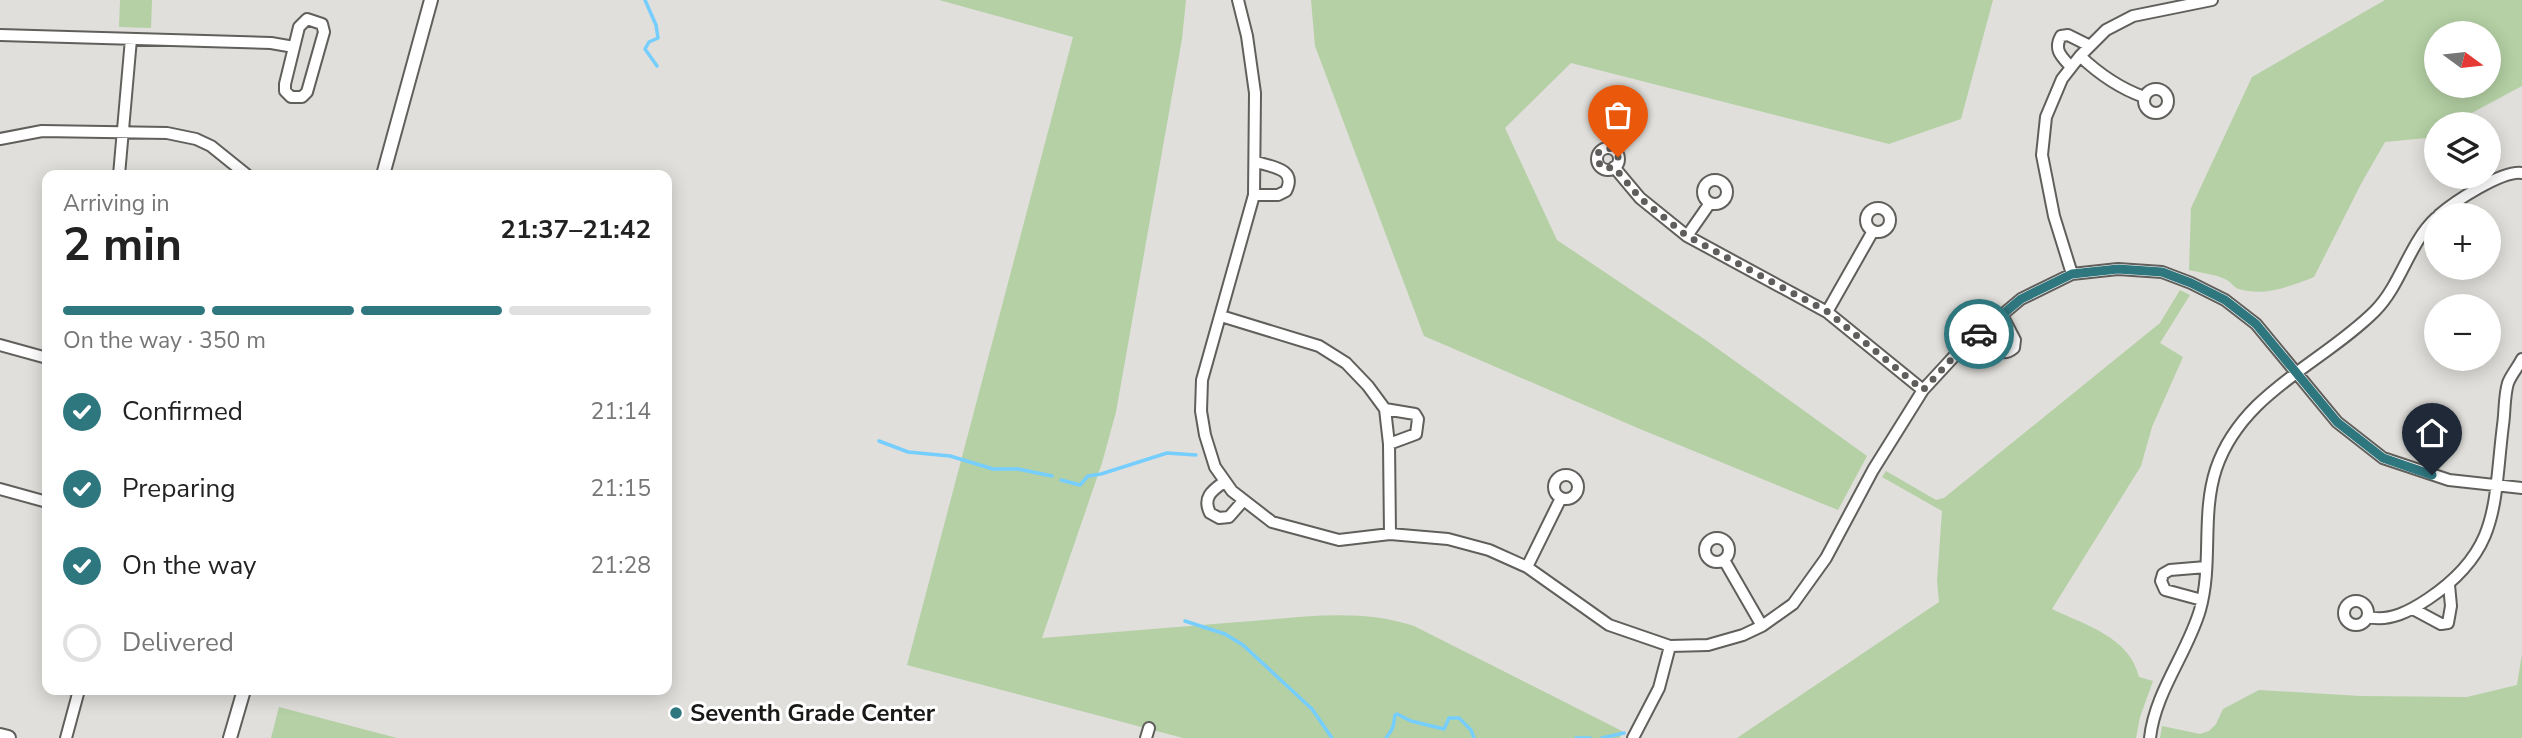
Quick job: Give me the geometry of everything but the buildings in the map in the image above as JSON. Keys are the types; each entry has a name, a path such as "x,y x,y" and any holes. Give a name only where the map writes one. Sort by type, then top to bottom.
{"main road":[{"path":"0,736 8,738"}],"street":[{"path":"384,170 431,0"},
{"path":"1238,0 1247,36 1255,93 1254,195 1202,380 1201,411 1215,467 1224,482 1243,501 1272,522 1339,540 1391,534 1448,538 1499,554 1527,568 1609,625 1670,646 1708,645 1743,635 1762,626 1793,604 1810,583 1842,531 1873,470 1923,390 1959,351 2021,299 2072,274 2129,270 2162,272 2225,300 2256,324 2337,422 2383,458 2449,480 2522,488"},
{"path":"2072,274 2054,216 2042,155 2046,117 2062,79 2106,30 2133,16 2212,0"},
{"path":"307,19 321,24 324,32 307,92 302,97 291,97 285,91 294,47 299,27 307,19"},
{"path":"2071,67 2058,51 2057,43 2061,36 2068,34 2090,46"},
{"path":"0,36 271,43 294,47"},
{"path":"119,170 131,39"},
{"path":"2080,56 2098,74 2144,97"},
{"path":"0,139 42,131 167,133 196,139 211,146 243,170"},
{"path":"1254,195 1278,195 1286,191 1290,184 1285,170 1256,162"},
{"path":"1614,167 1640,198 1687,236 1828,312 1923,390"},
{"path":"2454,203 2518,173"},
{"path":"1687,236 1710,203"},
{"path":"1828,312 1872,231"},
{"path":"2150,738 2151,727 2168,680 2190,636 2202,600 2208,500 2226,443 2250,411 2294,372 2347,335 2377,309 2424,235"},
{"path":"1978,335 2001,353 2008,353 2014,348 2015,340 2002,315"},
{"path":"1220,316 1319,346 1346,363 1368,386 1384,409 1389,444 1391,534"},
{"path":"0,345 42,357"},
{"path":"2368,617 2380,620 2413,609 2449,585 2468,566 2484,539 2490,522 2508,382 2522,359"},
{"path":"1384,409 1415,414 1419,419 1416,433 1389,444"},
{"path":"1224,482 1207,498 1210,513 1219,518 1229,517 1243,501"},
{"path":"0,489 42,501"},
{"path":"1527,568 1561,498"},
{"path":"1724,560 1762,626"},
{"path":"2202,600 2165,590 2161,581 2163,573 2171,570 2206,567"},
{"path":"2413,609 2441,624 2448,624 2451,606 2449,585"},
{"path":"1633,738 1659,688 1670,646"},
{"path":"66,738 78,695"},
{"path":"230,738 243,695"}],"green space":[{"path":"120,0 152,0 151,28 119,27"},
{"path":"939,0 1186,0 1182,39 1116,412 1102,463 1042,638 1305,616 1349,615 1393,620 1414,626 1622,731 1620,738 1183,738 907,665 1073,37"},
{"path":"1311,0 1993,0 1961,119 1889,144 1571,63 1505,128 1557,240 1707,341 1867,456 1838,510 1424,336 1315,46"},
{"path":"2385,0 2522,0 2522,86 2501,97 2501,21 2424,21 2424,98 2500,98 2473,112 2424,112 2424,138 2385,142 2314,277 2296,284 2258,292 2239,289 2223,278 2189,270 2191,208 2252,77"},
{"path":"2180,290 2190,295 2160,343 2183,357 2152,427 2141,466 2052,609 2116,642 2134,663 2139,677 2153,681 2140,717 2136,738 1737,738 1939,602 1937,581 1942,511 1882,477 1886,471 1936,500 1944,498 2160,323"},
{"path":"2522,654 2522,738 2160,738 2162,726 2200,734 2209,731 2216,724 2223,709 2259,690 2360,696 2467,697 2517,685"},
{"path":"279,707 397,738 271,738"}],"waterway":[{"path":"645,0 656,25 658,38 649,42 645,49 657,66"},
{"path":"879,441 908,452 950,456 993,469 1018,469 1052,476"},
{"path":"1061,480 1080,485 1088,476 1167,453 1196,455"},
{"path":"1185,621 1225,634 1243,645 1312,709 1332,738"},
{"path":"1386,738 1397,714 1411,721 1444,729 1449,718 1459,718 1471,730 1474,738"},
{"path":"1602,738 1624,733"},
{"path":"1576,738 1590,738"}],"way so far":[{"path":"1618,157 1613,149 1606,148 1598,153 1597,161 1604,169 1614,167 1640,198 1687,236 1828,312 1923,390 1959,351 1979,334"}],"place":[{"name":"Seventh Grade Center","path":"676,713"}],"route":[{"path":"1979,334 2021,299 2072,274 2118,269 2162,272 2225,300 2256,324 2337,422 2383,458 2432,475"}]}
